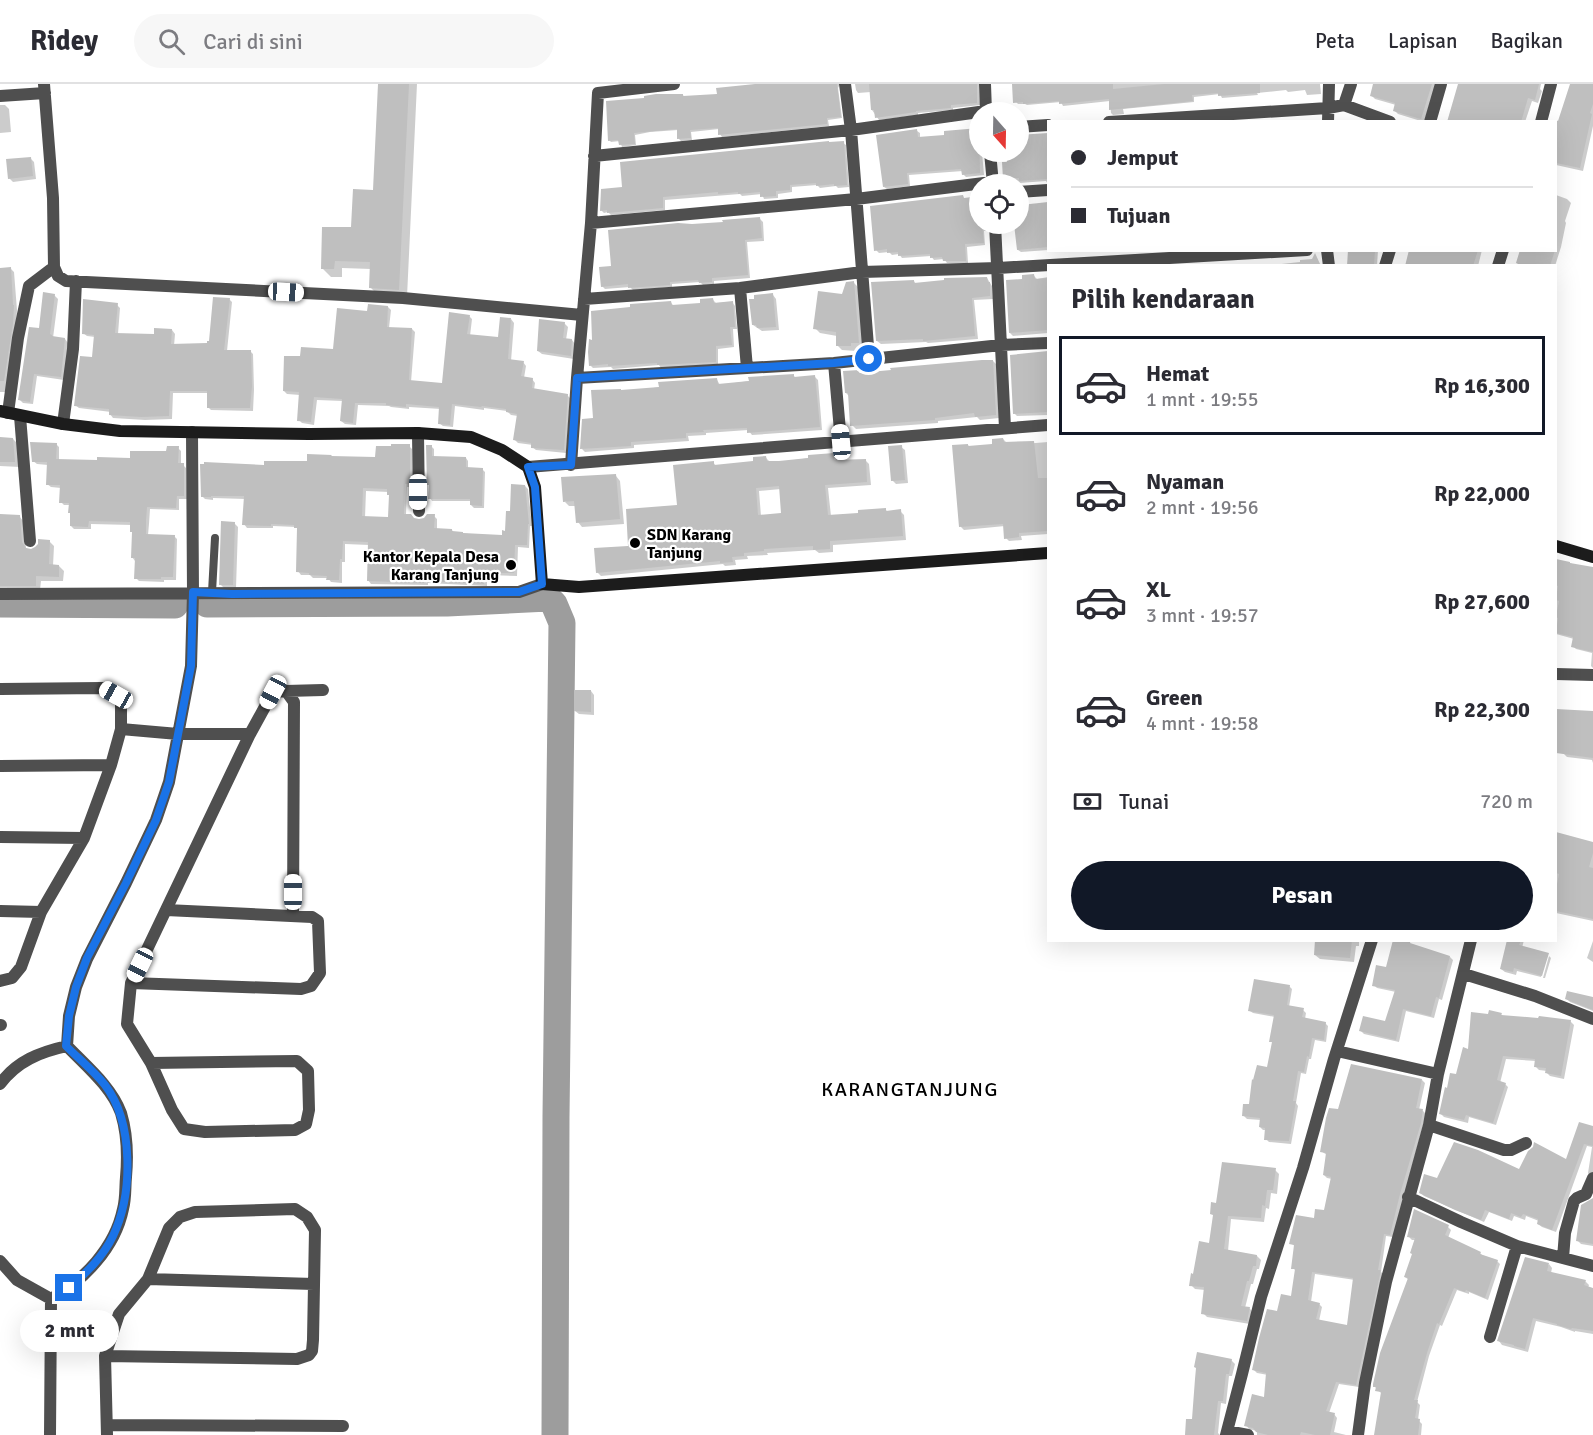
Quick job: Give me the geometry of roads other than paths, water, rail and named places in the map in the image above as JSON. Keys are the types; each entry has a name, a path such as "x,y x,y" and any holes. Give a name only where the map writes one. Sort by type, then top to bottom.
{"street":[{"path":"571,465 591,224 599,89 674,84"},
{"path":"845,84 851,130 869,359"},
{"path":"985,84 986,102"},
{"path":"1328,120 1329,84"},
{"path":"1344,105 1351,84"},
{"path":"1431,120 1441,84"},
{"path":"1542,120 1551,84"},
{"path":"0,96 45,88 53,198 54,267 58,276 66,280 403,298 582,315"},
{"path":"1140,120 1328,108 1344,105 1385,120"},
{"path":"594,156 851,130 969,114"},
{"path":"1029,126 1047,125"},
{"path":"591,224 969,186"},
{"path":"1029,191 1047,190"},
{"path":"996,234 1005,428"},
{"path":"1067,264 1273,252"},
{"path":"584,299 740,288 862,272 1047,265"},
{"path":"30,541 9,413 18,338 29,286 54,267"},
{"path":"63,424 73,349 76,281"},
{"path":"740,288 747,368"},
{"path":"577,378 834,363 1001,345 1047,343"},
{"path":"834,363 841,442"},
{"path":"9,413 63,424 120,431 418,433 471,437 502,450 528,467 1047,425"},
{"path":"66,1046 69,1016 76,987 87,958 156,820 169,782 191,666 192,432"},
{"path":"418,433 419,511"},
{"path":"528,467 535,487 542,584"},
{"path":"1557,546 1593,556"},
{"path":"0,594 519,592 542,584 579,587 1047,553"},
{"path":"1557,674 1593,675"},
{"path":"0,689 102,688 116,695 121,703 121,729 111,765 84,838 41,912 21,967 12,978 0,981"},
{"path":"151,1063 297,1061 308,1071 309,1110 306,1124 295,1130 205,1132 184,1130 172,1110 151,1063 128,1024 131,984 250,734 273,692 323,690"},
{"path":"286,691 294,702 293,916"},
{"path":"121,729 178,734 250,734"},
{"path":"0,766 111,765"},
{"path":"0,837 84,838"},
{"path":"131,984 301,989 311,986 320,973 318,921 312,917 166,910"},
{"path":"0,911 41,912"},
{"path":"1248,1435 1226,1433 1261,1298 1371,942"},
{"path":"1358,1435 1365,1383 1386,1282 1429,1125 1438,1074 1471,942"},
{"path":"1464,974 1535,996 1593,1019"},
{"path":"0,1084 25,1060 66,1046"},
{"path":"51,1299 69,1288 92,1267 113,1237 123,1209 127,1165 127,1140 120,1112 106,1086 66,1046"},
{"path":"1337,1051 1438,1074"},
{"path":"1429,1125 1504,1150 1510,1150 1526,1143"},
{"path":"1563,1258 1564,1233 1574,1201 1586,1194 1593,1178"},
{"path":"1408,1197 1517,1246 1593,1266"},
{"path":"105,1356 297,1359 309,1355 312,1351 315,1230 307,1216 296,1209 195,1212 180,1216 169,1228 148,1279 119,1314 105,1356 107,1430 306,1430 343,1426"},
{"path":"1490,1337 1517,1246"},
{"path":"0,1261 17,1280 51,1299"},
{"path":"148,1279 314,1284"},
{"path":"50,1435 51,1299"}],"lane":[{"path":"212,592 215,538"}],"waterway":[{"path":"207,604 447,603 548,598 554,604 562,623 555,1435"},
{"path":"0,604 175,605"}],"place":[{"name":"SDN Karang Tanjung","path":"635,543"},
{"name":"Kantor Kepala Desa Karang Tanjung","path":"511,565"}],"district":[{"name":"KARANGTANJUNG","path":"910,1089"}]}
